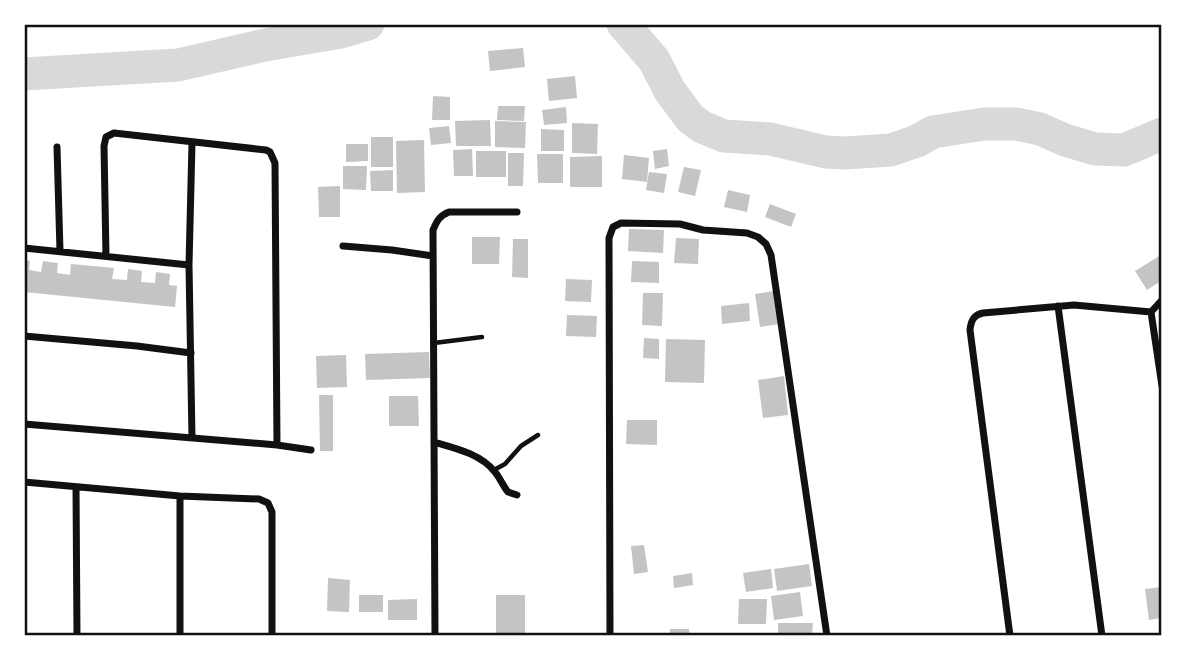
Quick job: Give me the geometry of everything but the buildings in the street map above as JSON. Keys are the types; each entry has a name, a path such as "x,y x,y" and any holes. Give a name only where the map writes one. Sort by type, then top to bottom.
{"street":[{"path":"106,256 106,137 114,134 270,152 274,159 277,445"},
{"path":"192,143 189,265 192,438"},
{"path":"57,146 60,251"},
{"path":"435,635 433,230 437,220 449,212 517,212"},
{"path":"610,635 609,238 613,227 621,223 680,224 703,230 747,233 766,244 771,255 827,635"},
{"path":"343,246 433,256"},
{"path":"24,248 189,265"},
{"path":"1161,300 1151,312 1161,386"},
{"path":"1010,635 971,325 974,316 1080,305 1151,312"},
{"path":"1058,306 1102,635"},
{"path":"24,336 191,353"},
{"path":"24,424 311,450"},
{"path":"434,442 462,450 477,458 494,470 508,492 517,495"},
{"path":"24,482 180,496 259,499 268,503 272,512 272,635"},
{"path":"76,487 77,635"},
{"path":"180,496 180,635"}],"lane":[{"path":"434,343 482,337"},
{"path":"494,470 505,464 521,446 538,435"}],"waterway":[{"path":"24,74 178,65 265,45 341,32 368,24"},
{"path":"623,24 654,60 670,91 690,118 702,127 724,136 770,139 826,152 845,153 891,150 933,132 984,124 1016,124 1040,129 1095,149 1124,150 1162,134"}]}
